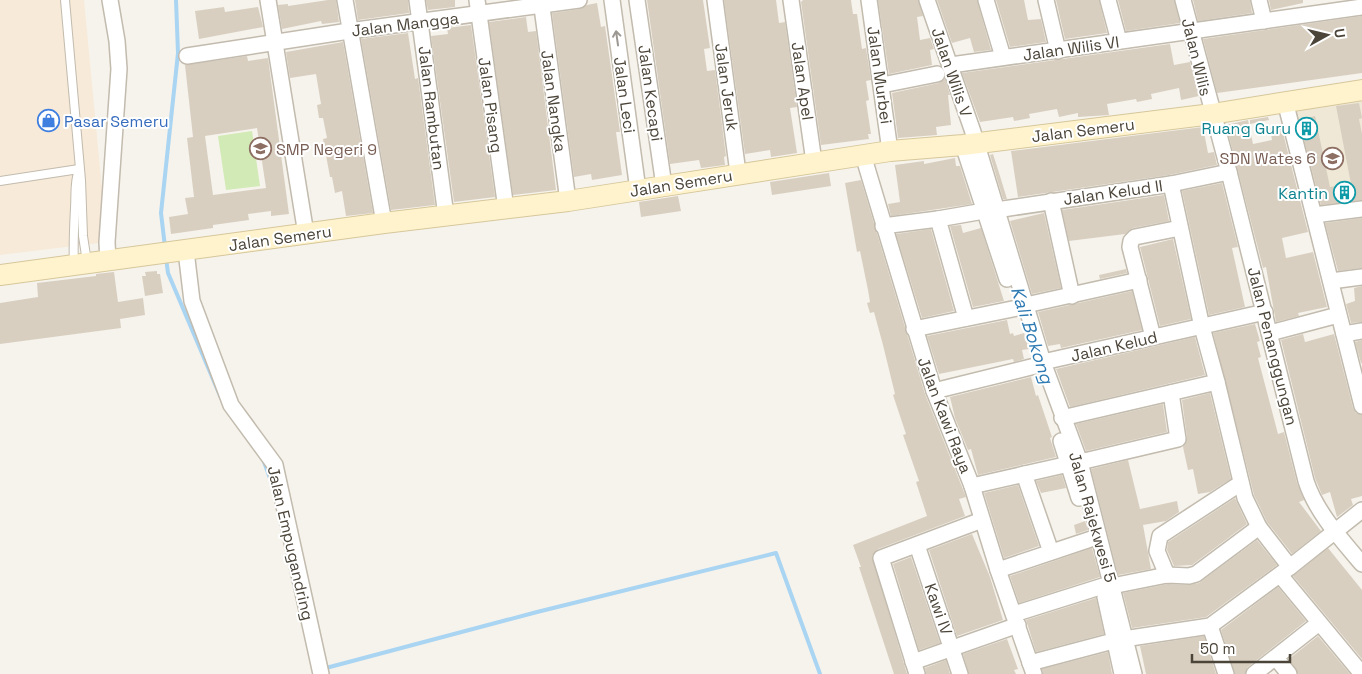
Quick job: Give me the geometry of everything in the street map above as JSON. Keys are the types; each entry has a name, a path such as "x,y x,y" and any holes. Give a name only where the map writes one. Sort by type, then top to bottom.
{"street":[{"path":"108,262 107,242 118,69 117,41 110,0"},
{"path":"268,0 306,234"},
{"path":"345,0 384,223"},
{"name":"Jalan Rambutan","path":"417,0 446,216"},
{"name":"Jalan Mangga","path":"187,56 420,22 478,7 579,0"},
{"name":"Jalan Leci","path":"612,0 638,190"},
{"name":"Jalan Kecapi","path":"637,0 664,186"},
{"name":"Jalan Jeruk","path":"715,0 738,173"},
{"name":"Jalan Apel","path":"791,0 814,162"},
{"name":"Jalan Murbei","path":"869,0 890,151"},
{"name":"Jalan Wilis V","path":"927,0 951,65 970,144 1040,364"},
{"path":"986,0 1003,57"},
{"path":"1046,0 1058,51"},
{"path":"1108,0 1119,41"},
{"name":"Jalan Wilis","path":"1183,0 1212,114"},
{"path":"1259,0 1264,21"},
{"name":"Jalan Nangka","path":"541,3 568,201"},
{"name":"Jalan Wilis VI","path":"951,65 1264,21 1318,6 1362,7"},
{"name":"Jalan Pisang","path":"478,7 506,209"},
{"path":"882,85 937,74"},
{"name":"Jalan Semeru","path":"0,275 177,253 384,223 568,201 738,173 890,151 970,144 1212,114 1362,90"},
{"path":"1285,101 1362,406"},
{"name":"Jalan Penanggungan","path":"1212,114 1265,312 1306,482 1310,493 1336,532 1362,564"},
{"path":"633,158 660,155"},
{"name":"Jalan Kawi Raya","path":"862,155 934,391 972,486 1032,669"},
{"name":"Jalan Kelud II","path":"883,226 1171,184 1229,172"},
{"path":"1171,184 1202,327 1218,382 1247,505 1285,571 1319,623 1362,674"},
{"path":"1051,202 1072,296"},
{"path":"1314,215 1362,209"},
{"path":"938,218 966,318"},
{"path":"1153,337 1131,241 1135,237 1180,228"},
{"name":"Jalan Empugandring","path":"177,253 192,301 231,405 275,464 322,674"},
{"path":"1331,281 1362,277"},
{"path":"914,329 1139,280"},
{"name":"Jalan Kelud","path":"934,391 1153,337 1265,312"},
{"path":"1270,333 1338,315"},
{"path":"1344,334 1362,331"},
{"path":"1040,364 1075,463 1091,539 1108,586 1120,640 1122,674"},
{"name":"Jalan Rajekwesi 5","path":"1040,364 1062,418 1108,586"},
{"path":"1062,418 1218,382"},
{"path":"972,486 1178,439 1171,393"},
{"path":"1024,474 1051,552"},
{"path":"1167,575 1157,551 1160,536 1241,483"},
{"path":"1032,669 1120,640 1210,626 1285,571 1362,510"},
{"path":"982,520 881,558 915,668 1016,619 1108,586 1167,575 1189,576 1196,574 1259,527"},
{"path":"998,570 1091,539"},
{"name":"Kawi IV","path":"917,545 960,674"},
{"path":"1254,674 1319,623"},
{"path":"1210,626 1226,674"},
{"path":"1120,640 1134,674"},
{"path":"1276,658 1289,674"}],"lane":[{"path":"65,0 79,169 83,236 81,265"},
{"path":"0,181 79,169"},
{"path":"79,169 75,181 72,235 81,265"}],"shaded area":[{"name":"Pasar Semeru","path":"0,0 84,0 107,242 0,255"},
{"name":"SDN Wates 6","path":"1362,96 1362,205 1314,212 1290,112"}],"green space":[{"path":"252,131 260,186 226,190 218,136"}],"building":[{"path":"336,0 339,22 322,24 321,21 282,29 278,5 288,4 288,6"},
{"path":"355,0 408,0 409,13 358,20"},
{"path":"426,0 455,0 455,7 428,10"},
{"path":"647,0 703,0 710,48 704,49 707,71 715,70 726,156 724,157 725,165 701,168 699,160 670,164"},
{"path":"724,0 776,0 779,23 785,22 797,107 790,108 797,153 771,157 770,150 745,154"},
{"path":"803,0 851,0 853,14 857,14 862,49 866,48 871,80 866,81 869,100 866,101 871,134 868,134 869,139 821,145 801,2"},
{"path":"878,0 918,0 923,16 917,17 920,40 930,38 934,49 930,50 932,65 889,74"},
{"path":"937,0 977,0 991,50 974,52 970,38 952,43"},
{"path":"996,0 1024,0 1028,20 1041,19 1046,42 1010,47"},
{"path":"1056,0 1099,0 1107,33 1065,39"},
{"path":"1118,0 1174,0 1180,23 1126,31"},
{"path":"1193,0 1250,0 1252,13 1198,21"},
{"path":"1269,0 1303,0 1303,3 1271,10"},
{"path":"597,3 601,27 605,26 620,132 616,132 622,175 592,180 591,174 574,177 552,13 580,9"},
{"path":"224,7 225,12 258,7 263,27 199,39 195,11"},
{"path":"1362,16 1362,73 1217,93 1203,39"},
{"path":"526,17 528,32 536,31 556,190 513,195 489,22"},
{"path":"471,25 495,197 454,202 431,36 448,34 447,28"},
{"path":"408,33 415,79 418,78 435,205 391,210 361,39"},
{"path":"343,42 373,213 346,216 342,191 335,193 332,177 330,177 323,139 327,138 323,118 319,118 317,105 321,104 316,74 290,78 286,52"},
{"path":"1170,44 1174,65 1190,62 1199,96 1181,100 1179,88 1151,94 1152,99 1137,102 1136,99 1107,104 1109,115 1078,117 1078,113 1059,117 1057,109 1029,114 1030,118 1014,121 1013,117 980,122 962,73"},
{"path":"247,56 248,61 268,58 289,214 271,216 271,211 248,214 249,220 213,225 213,228 171,234 169,217 188,214 185,198 194,197 187,138 193,137 185,65","holes":["257,128 266,188 213,195 205,136"]},
{"path":"945,79 950,95 948,95 951,125 936,127 937,135 898,138 892,93 939,83"},
{"path":"1359,103 1362,118 1359,119 1362,134 1362,200 1321,205 1299,120 1315,116 1330,187 1351,184 1336,106"},
{"path":"1268,117 1269,120 1250,124 1250,120"},
{"path":"1248,120 1253,144 1272,140 1270,128 1281,125 1308,232 1282,238 1286,258 1313,252 1327,307 1298,313 1299,316 1276,322 1266,267 1263,268 1226,125"},
{"path":"1203,127 1208,153 1214,152 1217,165 1169,175 1018,197 1011,151"},
{"path":"993,154 1007,199 1003,199 990,155"},
{"path":"955,158 956,166 960,166 972,204 891,216 888,204 900,202 895,165 924,161 924,164"},
{"path":"829,173 831,186 772,195 770,182"},
{"path":"861,180 925,394 966,497 959,499 965,516 878,549 872,556 907,674 894,674 853,545 927,516 916,482 919,481 903,435 906,434 893,395 895,394 874,312 870,313 867,303 870,302 868,290 860,251 857,252 845,183"},
{"path":"1222,183 1238,247 1232,248 1245,307 1209,315 1182,191"},
{"path":"1164,195 1169,221 1133,228 1125,234 1069,241 1062,210"},
{"path":"678,196 681,211 641,217 639,202"},
{"path":"1044,213 1061,288 1032,294 1010,221"},
{"path":"1362,218 1362,268 1338,271 1325,223"},
{"path":"961,225 963,233 981,228 1004,301 973,307 950,226"},
{"path":"931,229 954,311 922,318 896,234"},
{"path":"1173,239 1191,319 1160,326 1140,247"},
{"path":"1126,269 1127,273 1100,279 1099,275"},
{"path":"157,271 157,274 160,274 163,293 145,296 142,276 146,276 145,272"},
{"path":"114,272 118,302 143,298 145,315 120,319 121,328 0,344 0,303 38,297 37,283"},
{"path":"1362,286 1362,322 1351,323 1346,304 1355,301 1354,288"},
{"path":"1132,291 1142,330 1061,348 1060,344 1048,346 1038,312"},
{"path":"1007,320 1010,334 1013,333 1014,336 1024,333 1029,349 1022,350 1024,359 1014,362 1013,359 939,374 927,336"},
{"path":"1255,324 1260,341 1257,342 1261,357 1258,358 1278,434 1284,432 1297,483 1304,500 1299,502 1321,531 1292,554 1267,522 1254,495 1213,333"},
{"path":"1303,334 1305,342 1334,334 1353,408 1356,413 1362,415 1362,496 1351,499 1353,505 1337,517 1330,492 1322,495 1315,478 1281,340"},
{"path":"1195,337 1205,375 1070,407 1056,369"},
{"path":"1362,340 1362,363 1361,363 1355,342"},
{"path":"1031,377 1036,396 1038,395 1052,437 1050,438 1056,457 978,475 971,449 968,450 955,418 950,397"},
{"path":"1210,393 1231,479 1210,492 1198,494 1193,469 1188,470 1183,447 1187,438 1182,400"},
{"path":"1163,404 1167,432 1086,451 1076,424"},
{"path":"1128,460 1140,509 1177,501 1179,512 1166,521 1143,525 1151,569 1118,575 1091,469"},
{"path":"1062,475 1066,488 1041,493 1036,481"},
{"path":"1018,485 1039,546 1004,558 984,493"},
{"path":"1235,498 1247,524 1192,565 1174,566 1167,550 1168,542"},
{"path":"1085,521 1088,530 1076,534 1074,525"},
{"path":"972,534 990,577 1003,620 957,636 929,550"},
{"path":"1257,540 1277,565 1206,617 1132,628 1123,593 1168,584 1189,585 1199,583"},
{"path":"1092,548 1100,577 1019,603 1010,576"},
{"path":"1328,548 1362,590 1362,659 1293,576"},
{"path":"911,557 940,643 919,650 893,564"},
{"path":"1278,587 1306,621 1248,667 1245,674 1235,674 1221,630"},
{"path":"1096,598 1104,634 1036,652 1026,620"},
{"path":"1204,636 1216,674 1146,674 1140,646"},
{"path":"1318,636 1350,674 1298,674 1289,659"},
{"path":"1007,639 1018,669 1014,670 1016,674 969,674 963,654"},
{"path":"1108,652 1112,674 1043,674 1042,669"},
{"path":"946,660 950,674 926,674 925,668"}],"waterway":[{"path":"165,247 161,213 178,53 176,0"},
{"path":"166,258 168,273 221,398"},
{"path":"263,459 271,481"},
{"path":"326,668 537,612 776,553 820,674"}],"place":[{"name":"Pasar Semeru","path":"48,121"},
{"name":"Ruang Guru","path":"1307,128"},
{"name":"SMP Negeri 9","path":"260,149"},
{"name":"SDN Wates 6","path":"1332,158"},
{"name":"Kantin","path":"1344,193"}],"water label":[{"name":"Kali Bokong","path":"1032,335"}]}
